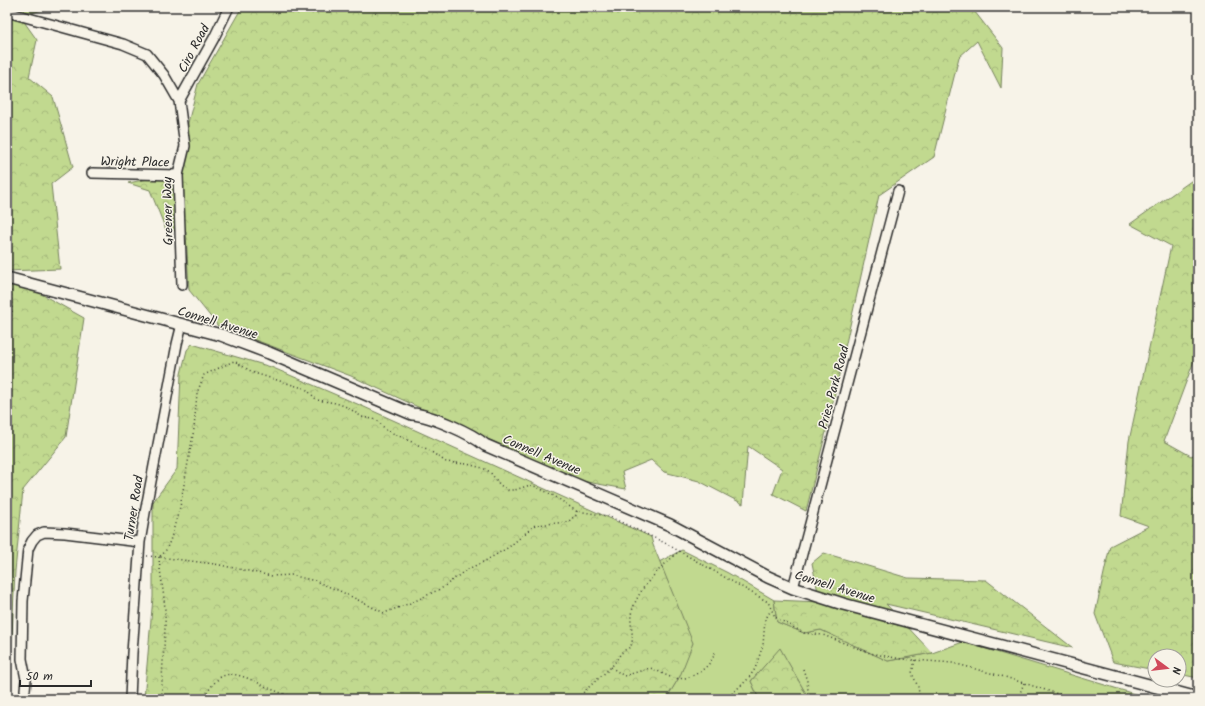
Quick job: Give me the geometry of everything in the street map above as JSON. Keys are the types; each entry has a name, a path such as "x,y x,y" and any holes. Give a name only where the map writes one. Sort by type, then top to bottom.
{"street":[{"name":"Ciro Road","path":"180,101 229,7"},
{"name":"Greener Way","path":"7,12 123,44 147,54 164,75 180,101 185,146 178,175 182,285"},
{"name":"Wright Place","path":"92,173 178,175"},
{"name":"Pries Park Road","path":"792,588 898,192"},
{"name":"Connell Avenue","path":"8,279 182,324 221,335 250,346 412,414 420,420 439,429 476,444 485,445 670,525 768,577 792,588 843,604 1198,698"},
{"name":"Turner Road","path":"130,699 140,542 150,482 182,324"},
{"path":"25,690 26,679 22,660 23,601 28,549 32,541 37,535 44,532 140,542"}],"path":[{"path":"7,327 12,313 8,279"},
{"path":"159,558 165,552 170,541 180,507 194,429 197,393 201,380 204,375 234,361 254,373 306,389 317,400 336,403 346,407 362,417 377,420 386,430 427,449 446,462 467,464 483,468 490,472 500,485 508,490 515,490 530,485 537,487 577,511 608,516 679,550 768,602 775,617 804,633 823,635 870,653 901,659 952,663 1081,699"},
{"path":"139,555 215,564 272,576 291,576 315,580 384,613 413,602 442,588 466,570 486,561 508,547 536,526 568,522 576,515 577,511"},
{"path":"578,699 588,687 611,667 622,652 630,647 633,639 630,618 640,591 655,573 679,550"},
{"path":"159,558 164,594 165,622 165,646 161,679 162,699"},
{"path":"726,699 748,680 754,669 763,645 765,620 771,610"},
{"path":"611,667 624,676 650,668 674,678 686,677 705,668 712,660 715,650"},
{"path":"915,660 912,672 918,687 920,699"},
{"path":"803,668 807,681 809,699"},
{"path":"202,699 222,676 229,674 238,675 285,694 306,699"},
{"path":"1024,683 1020,693 1022,698 1026,699"},
{"path":"1049,699 1060,694"}],"green space":[{"path":"7,7 54,7 20,16 37,40 29,77 53,97 73,167 51,184 60,269 7,271 7,25 12,23 7,18"},
{"path":"242,7 971,7 1003,48 1001,88 977,41 959,57 934,157 879,195 828,424 806,511 773,494 782,469 748,446 743,504 699,481 664,472 651,460 622,472 626,489 576,480 351,376 218,326 189,290 186,232 166,230 150,190 128,183 184,172 188,123 198,84"},
{"path":"1198,176 1198,276 1195,286 1198,292 1198,350 1164,441 1191,456 1198,453 1198,678 1187,676 1187,648 1147,648 1147,668 1113,662 1095,614 1110,546 1149,526 1121,516 1129,441 1171,246 1130,224"},
{"path":"7,275 84,318 66,437 23,490 15,571 9,699 7,699"},
{"path":"192,344 271,367 362,406 651,537 693,643 680,676 666,699 144,699 153,597 153,502 177,469 181,374 187,350"},
{"path":"682,550 728,573 774,600 777,622 804,633 821,630 888,661 932,653 963,642 1151,699 885,699 867,694 865,699 809,699 780,649 751,681 759,699 666,699 680,676 659,562"},
{"path":"824,553 908,578 986,580 1073,648 886,604 932,653 888,661 821,630 804,633 777,622 774,600 820,602 812,563"},
{"path":"780,648 809,699 759,699 751,681"}]}
